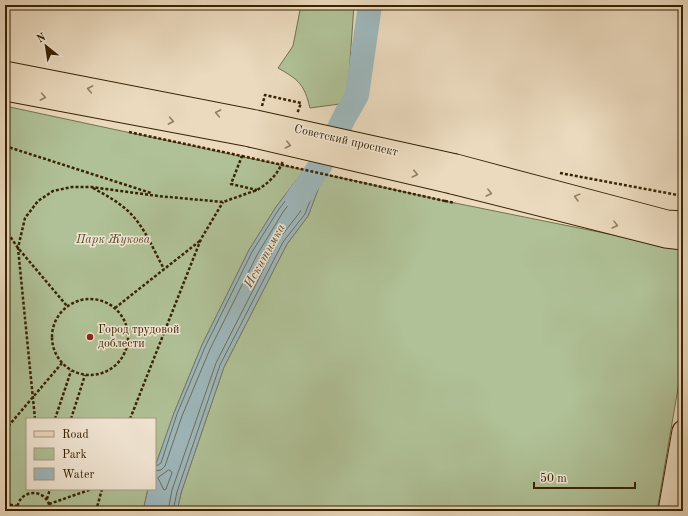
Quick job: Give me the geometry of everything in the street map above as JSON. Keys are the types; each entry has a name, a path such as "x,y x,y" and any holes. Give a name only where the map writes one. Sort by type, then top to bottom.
{"main road":[{"name":"Советский проспект","path":"5,72 256,122 451,183 666,238 683,239"},
{"name":"Советский проспект","path":"5,90 256,122"},
{"name":"Советский проспект","path":"451,183 667,221 683,222"},
{"path":"669,511 683,431"}],"path":[{"path":"256,122 265,95 301,103 296,117"},
{"path":"5,146 158,196"},
{"path":"257,190 231,184 242,156 451,183"},
{"path":"35,418 18,248 25,218 38,201 53,191 72,187 91,187 158,196 223,202 257,190 273,178 281,166 283,159"},
{"path":"558,173 683,196"},
{"path":"91,187 115,200 132,214 144,232 164,269"},
{"path":"130,418 201,239 223,202"},
{"path":"5,229 18,248 67,306"},
{"path":"115,308 201,239"},
{"path":"92,298 108,303 115,308 123,318 128,330 128,339 124,355 112,368 97,375 85,375 71,371 62,363 54,352 51,335 56,319 67,306 75,302 92,298"},
{"path":"5,430 62,363"},
{"path":"56,418 71,371"},
{"path":"71,418 85,375"},
{"path":"47,499 50,490"},
{"path":"49,504 89,490"},
{"path":"96,511 102,490"},
{"path":"17,511 17,506 21,498 26,494 31,493 42,495 47,499 50,511"},
{"path":"5,504 17,506"}],"green space":[{"path":"301,5 354,5 347,103 310,108 303,88 300,84 278,68 293,46"},
{"name":"Парк Жукова","path":"5,106 304,170 276,207 249,250 202,345 174,413 156,464 156,418 26,418 26,490 148,490 143,511 5,511"},
{"path":"324,174 445,201 683,249 683,359 657,511 177,511 181,493 224,367 287,244 308,216"}],"water":[{"path":"304,170 324,174 308,216 287,244 224,367 181,493 177,511 143,511 148,490 156,490 156,464 174,413 202,345 249,250 276,207"}],"waterway":[{"name":"Искитимка","path":"297,199 320,166 357,95 370,5"}],"place":[{"name":"Город трудовой доблести","path":"90,337"}]}
